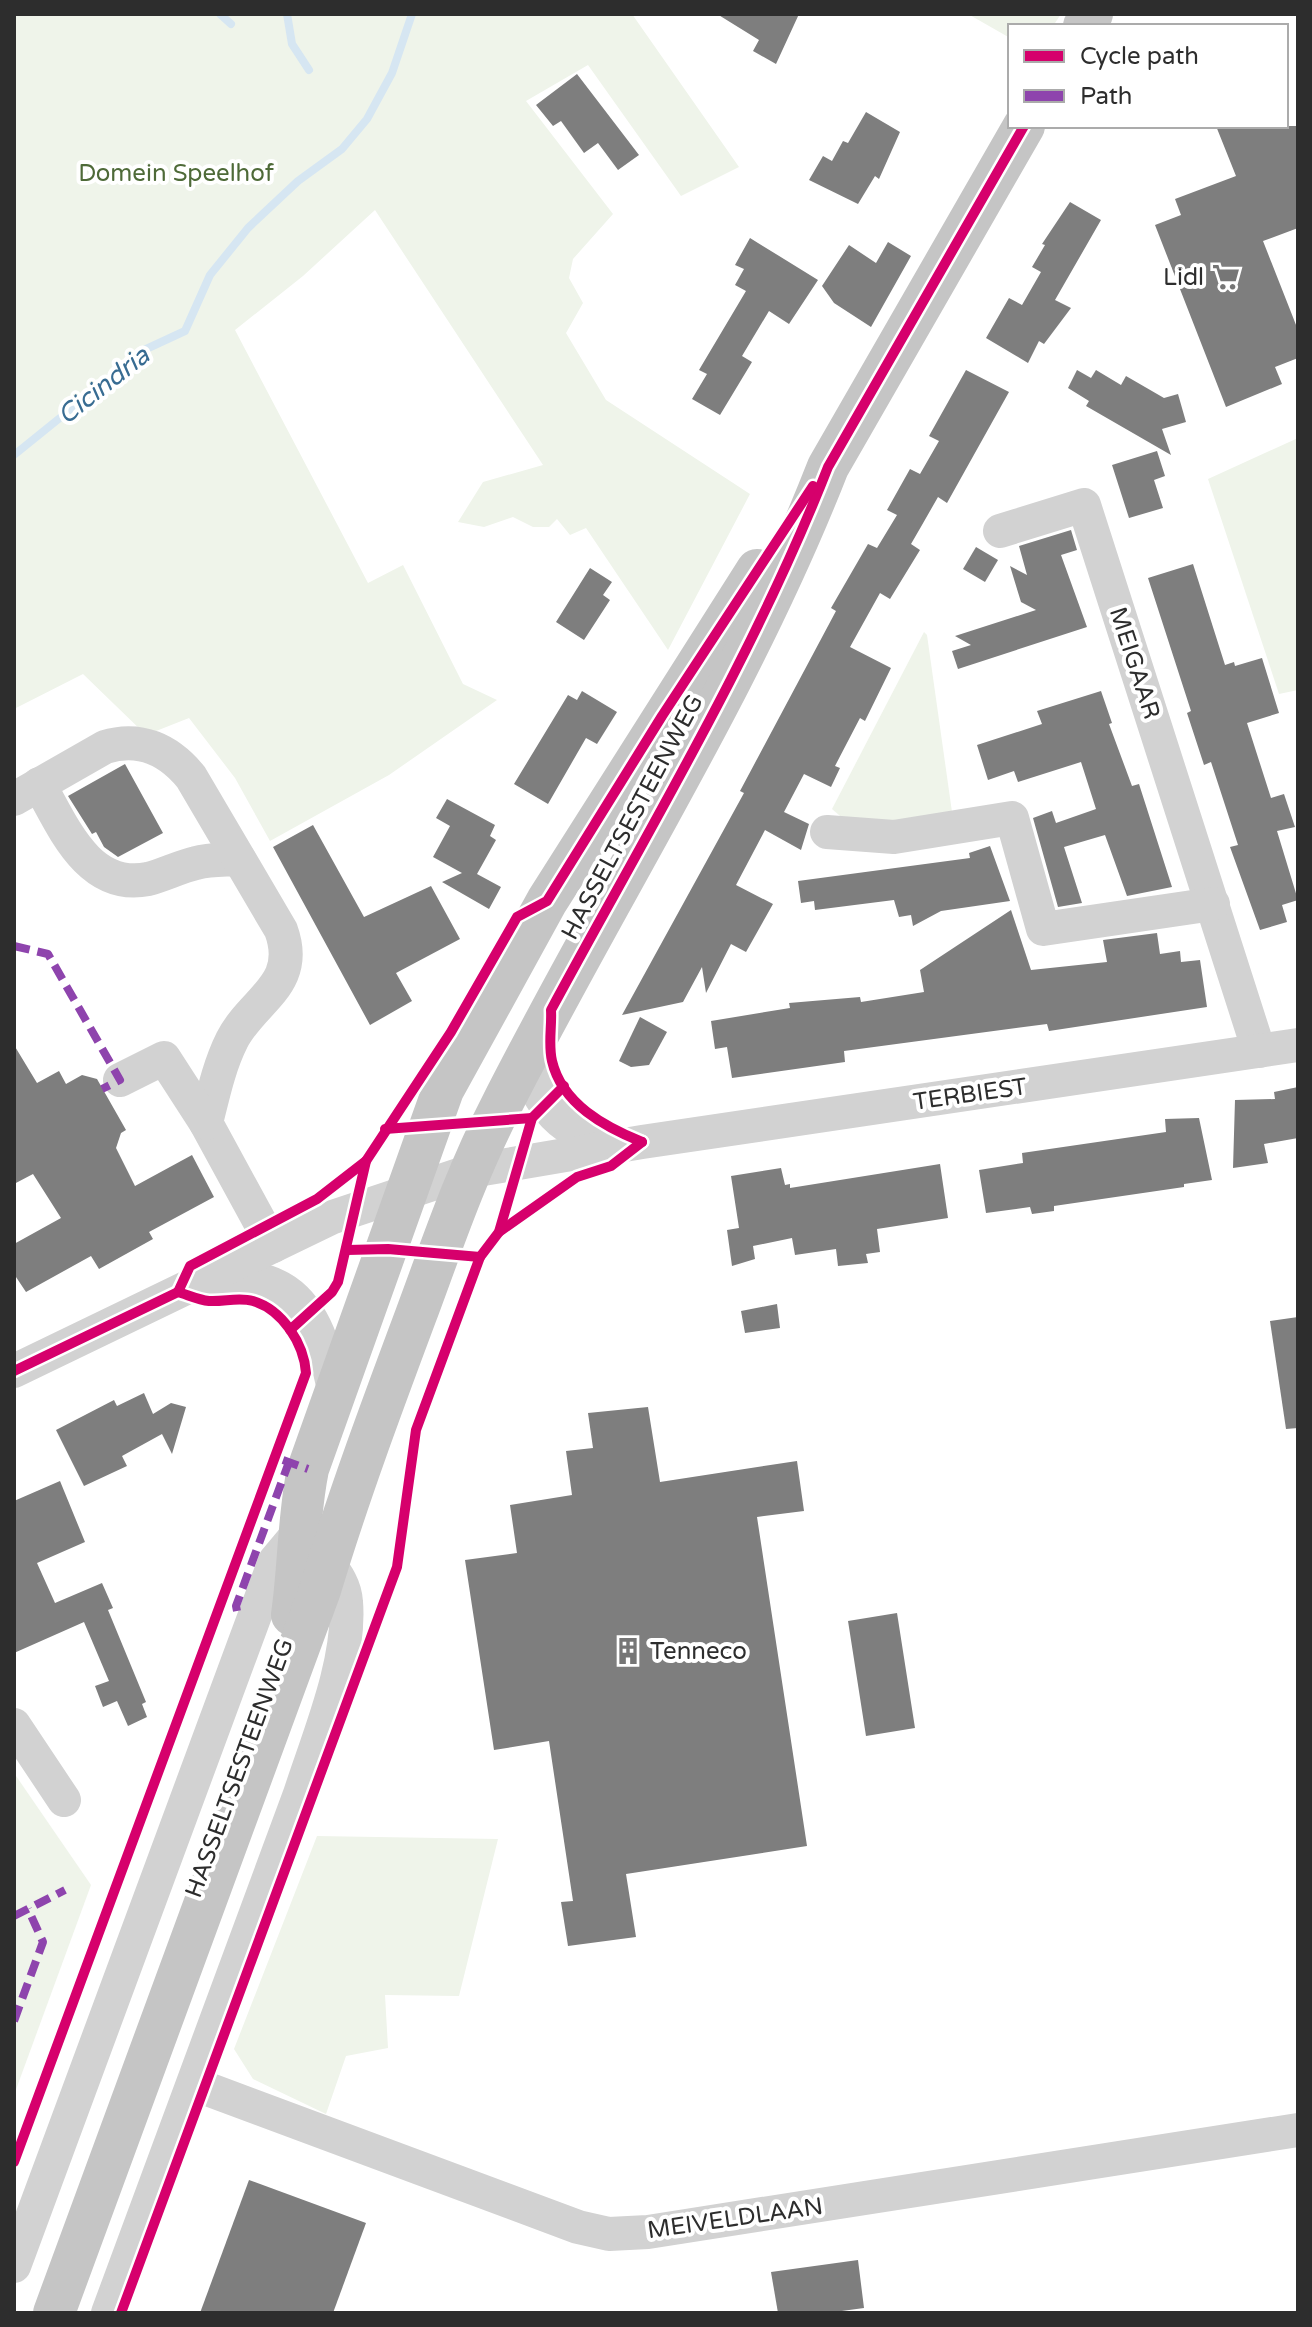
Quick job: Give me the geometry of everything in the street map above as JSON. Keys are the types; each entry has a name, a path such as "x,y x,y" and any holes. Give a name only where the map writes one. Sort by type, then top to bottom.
{"main road":[{"name":"HASSELTSESTEENWEG","path":"38,2313 288,1635 299,1568 308,1469 443,1090 503,977 662,716 794,512 828,467 1023,128"},
{"name":"HASSELTSESTEENWEG","path":"54,2313 328,1563 343,1511 471,1171 528,1056 718,700 807,520 828,467"}],"street":[{"name":"MEIGAAR","path":"1000,531 1084,505 1259,1051"},
{"path":"206,1123 222,1062 233,1037 273,990 288,957 281,930 191,777 177,759 151,746 120,742 105,747 27,792 102,874 145,880 196,863 239,859"},
{"path":"827,832 894,837 1012,818 1043,929 1213,904"},
{"name":"TERBIEST","path":"18,1357 203,1281 333,1217 471,1171 642,1142 1298,1045"},
{"name":"TERBIEST","path":"528,1056 529,1071 543,1105 556,1120 590,1139 642,1142"},
{"path":"120,1080 164,1058 206,1123 273,1246"},
{"path":"203,1281 250,1279 267,1282 296,1301 313,1319 322,1336 335,1395"},
{"path":"14,2266 275,1561 300,1531"},
{"path":"108,2313 300,1794 343,1650 347,1603 341,1580 328,1563"},
{"path":"14,1725 64,1800"},
{"name":"MEIVELDLAAN","path":"194,2084 563,2221 609,2234 648,2232 1298,2130"}],"green space":[{"name":"Domein Speelhof","path":"14,14 632,14 739,167 681,196 588,65 526,101 613,214 573,259 569,278 583,303 566,333 606,400 750,494 668,650 586,528 570,535 557,519 549,527 533,527 513,517 484,527 458,522 483,482 543,465 375,210 303,276 235,330 368,583 403,565 463,684 497,700 389,775 270,841 235,778 189,718 146,735 83,674 14,709"},
{"path":"968,14 1061,14 1054,24 1008,24 1008,37"},
{"path":"1298,438 1298,690 1279,694 1208,479"},
{"path":"924,632 927,635 952,812 949,821 846,821 832,809"},
{"path":"14,1773 91,1885 14,2095"},
{"path":"317,1836 498,1839 459,1996 385,1995 388,2048 346,2056 326,2114 253,2079 234,2049"}],"building":[{"path":"717,14 799,14 776,64 753,51 759,40"},
{"path":"577,74 639,155 618,170 598,143 584,153 561,121 553,126 536,105"},
{"path":"866,112 900,132 879,179 875,176 858,204 809,180 823,156 832,161 843,141 848,143"},
{"name":"Lidl","path":"1298,126 1298,228 1263,241 1298,330 1298,358 1275,367 1282,384 1226,407 1155,225 1181,215 1175,199 1236,176 1217,128"},
{"path":"1070,202 1101,220 1055,300 1071,308 1044,344 1039,341 1028,363 986,338 1009,298 1022,305 1041,272 1032,267 1045,245 1042,244"},
{"path":"750,238 818,280 789,324 769,311 742,356 752,362 720,415 692,399 707,374 699,370 746,291 735,285 744,269 735,265"},
{"path":"888,242 911,256 871,327 834,303 822,286 849,245 876,263"},
{"path":"966,370 1009,392 947,503 938,497 911,544 920,550 890,599 880,593 850,647 891,668 865,721 860,718 835,766 840,768 831,787 804,774 784,812 809,824 801,850 765,830 736,885 773,904 746,952 731,944 706,993 702,967 683,1002 622,1015 744,793 740,791 836,611 831,608 868,544 877,548 897,515 887,510 910,469 920,474 939,441 929,436"},
{"path":"1077,370 1091,378 1096,370 1121,385 1126,376 1164,398 1178,394 1186,422 1162,429 1171,455 1086,406 1089,401 1068,388"},
{"path":"1157,451 1165,476 1154,480 1163,508 1129,518 1112,465"},
{"path":"1071,530 1077,550 1061,555 1087,627 958,669 952,651 971,645 955,636 1036,610 1021,602 1010,566 1027,575 1019,546"},
{"path":"976,547 998,560 985,582 963,569"},
{"path":"1193,564 1225,665 1234,662 1235,666 1262,658 1279,713 1247,723 1271,798 1284,794 1295,827 1277,831 1298,900 1282,905 1287,922 1260,930 1230,847 1238,845 1211,762 1204,765 1187,713 1191,711 1148,578"},
{"path":"590,568 612,582 603,595 610,600 584,640 556,622"},
{"path":"582,691 617,712 597,744 586,738 548,804 514,784 568,695 577,700"},
{"path":"1101,691 1112,723 1109,724 1132,786 1139,784 1172,887 1127,896 1105,835 1064,847 1082,903 1058,907 1033,818 1052,811 1056,823 1096,809 1081,762 1018,782 1014,771 988,780 977,745 1042,724 1037,711"},
{"path":"125,764 163,833 118,857 104,847 96,832 92,834 68,796"},
{"path":"447,799 495,825 490,836 496,840 477,874 501,887 489,909 442,882 462,873 433,857 450,826 436,818"},
{"path":"313,825 364,917 431,886 460,939 396,973 412,1001 370,1025 273,847"},
{"path":"990,846 1010,901 941,911 913,926 911,915 899,917 894,900 815,910 814,901 801,903 798,881 970,858 969,853"},
{"path":"1011,910 1031,970 1107,962 1103,940 1157,933 1160,954 1180,951 1181,962 1200,960 1207,1007 1049,1031 1047,1024 844,1051 845,1062 732,1078 727,1047 715,1049 711,1021 790,1008 789,1003 860,997 861,1002 924,992 920,970"},
{"path":"640,1017 667,1032 649,1065 631,1067 619,1061"},
{"path":"14,1045 37,1083 59,1071 66,1084 82,1075 97,1079 126,1130 121,1133 116,1148 135,1186 192,1155 214,1197 149,1232 153,1239 99,1269 91,1256 26,1292 14,1274 14,1244 61,1218 33,1174 14,1184"},
{"path":"1298,1087 1298,1138 1264,1144 1268,1163 1233,1168 1235,1100 1275,1099 1274,1092"},
{"path":"1199,1118 1212,1180 1054,1206 1054,1211 1032,1214 1030,1207 986,1213 979,1170 1023,1163 1022,1153 1166,1132 1165,1119"},
{"path":"940,1164 948,1218 877,1229 880,1252 866,1254 868,1263 838,1266 836,1249 795,1255 792,1238 753,1246 755,1259 732,1266 727,1230 739,1228 731,1176 781,1168 785,1185 790,1184 790,1188"},
{"path":"777,1304 780,1328 745,1333 741,1311"},
{"path":"1298,1317 1298,1428 1286,1429 1270,1321"},
{"path":"144,1393 153,1414 171,1403 186,1407 172,1454 162,1434 122,1456 127,1466 84,1486 56,1430 114,1400 117,1406"},
{"name":"Tenneco","path":"648,1407 660,1482 797,1461 804,1511 757,1517 807,1846 626,1874 636,1937 568,1946 561,1902 573,1901 549,1741 494,1750 465,1560 517,1553 510,1505 572,1495 566,1451 593,1448 588,1413"},
{"path":"60,1481 85,1542 37,1563 55,1603 102,1583 113,1608 108,1610 146,1702 142,1704 147,1717 128,1726 117,1701 103,1707 95,1686 109,1681 84,1622 14,1653 14,1501"},
{"path":"897,1613 915,1728 866,1736 848,1621"},
{"path":"249,2180 366,2223 333,2313 200,2313"},
{"path":"858,2260 864,2308 827,2313 778,2313 771,2272"}],"waterway":[{"path":"220,14 231,24"},
{"path":"287,14 292,44 309,70"},
{"name":"Cicindria","path":"14,455 144,350 185,331 210,275 248,228 298,181 342,149 367,119 392,73 412,14"}],"marked path":[{"path":"14,946 48,954 120,1080 102,1089"},
{"path":"283,1460 308,1469"},
{"path":"237,1611 236,1606 289,1462"},
{"path":"14,1916 65,1890"},
{"path":"14,2021 43,1942 28,1909"}],"cycle path":[{"path":"642,1142 600,1121 565,1090 552,1061 551,1010 733,675 799,537 828,467 1023,128"},
{"path":"290,1330 332,1292 338,1282 366,1161 451,1032 517,917 547,901 662,716 813,486"},
{"path":"121,2313 397,1567 416,1430 480,1257 499,1232 532,1118 564,1086"},
{"path":"385,1129 532,1118"},
{"path":"499,1232 577,1177 611,1166 642,1142"},
{"path":"178,1292 190,1266 317,1199 366,1161"},
{"path":"347,1250 388,1249 480,1257"},
{"path":"14,1371 178,1292"},
{"path":"14,2162 306,1373 301,1351 290,1330 264,1305 247,1300 205,1300 178,1292"}],"place":[{"name":"Lidl","path":"1226,277"},
{"name":"Tenneco","path":"628,1651"}]}
